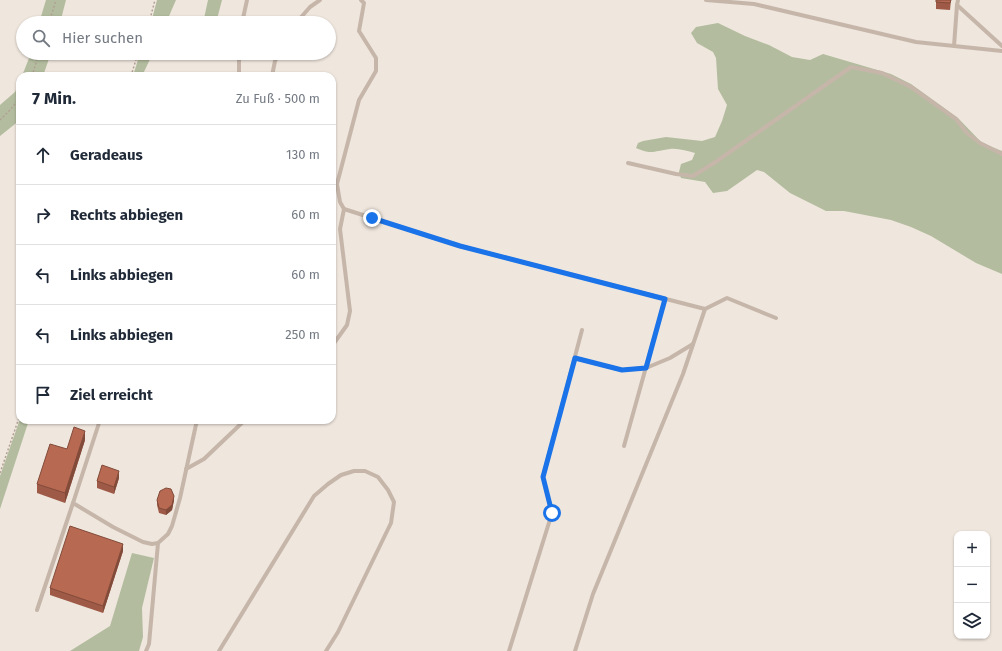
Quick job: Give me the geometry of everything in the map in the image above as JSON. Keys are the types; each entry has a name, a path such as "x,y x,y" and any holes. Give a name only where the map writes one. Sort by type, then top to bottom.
{"lane":[{"path":"244,16 247,0"},
{"path":"302,16 310,7 320,0"},
{"path":"336,340 347,325 350,311 340,229 344,209 340,202 337,184 359,100 376,72 376,58 359,31 364,4 361,0"},
{"path":"706,0 754,4 916,42 1002,51"},
{"path":"954,46 958,0"},
{"path":"957,5 1002,46"},
{"path":"239,60 239,72"},
{"path":"273,72 276,60"},
{"path":"628,163 676,174 693,176 851,67 882,73 911,87 956,119 968,133 980,143 1002,154"},
{"path":"344,209 460,246 665,299 705,309 727,298 776,318"},
{"path":"624,446 665,299"},
{"path":"575,651 593,594 683,374 705,309"},
{"path":"509,651 552,513 543,477 582,330"},
{"path":"575,358 622,370 646,368 670,358 694,343"},
{"path":"37,610 99,424"},
{"path":"73,503 113,527 143,542 152,544 158,543 168,534 172,526 180,498 196,424"},
{"path":"186,469 204,459 241,424"},
{"path":"219,651 314,496 341,475 354,471 365,471 378,477 388,490 394,502 391,523 338,632 326,651"},
{"path":"146,651 149,644 158,543"}],"path":[{"path":"51,16 56,0"},
{"path":"151,16 155,0"},
{"path":"33,72 37,60"},
{"path":"132,72 136,60"},
{"path":"0,120 16,102"},
{"path":"0,473 17,424"}],"green space":[{"path":"46,0 66,0 62,16 41,16"},
{"path":"157,0 176,0 169,16 153,16"},
{"path":"208,0 222,0 218,16 205,16"},
{"path":"718,23 745,36 769,45 792,57 810,60 823,54 891,74 911,84 958,118 982,143 1002,151 1002,274 976,263 931,236 911,227 891,220 844,211 826,211 790,193 764,172 757,170 727,191 713,193 705,182 681,178 679,172 681,164 692,160 695,153 673,149 649,152 636,148 638,143 643,141 666,137 702,141 715,137 727,105 718,89 716,58 713,52 697,43 691,33 696,27"},
{"path":"28,60 49,60 44,72 24,72"},
{"path":"138,60 150,60 144,72 134,72"},
{"path":"16,90 16,123 0,136 0,105"},
{"path":"18,424 28,424 0,509 0,476"},
{"path":"132,553 154,558 142,608 143,637 139,651 70,651 110,626"}],"building":[{"path":"936,0 951,0 950,3 936,2"},
{"path":"74,427 85,431 65,493 37,484 50,444 67,449"},
{"path":"102,465 119,471 114,487 97,481"},
{"path":"166,488 171,489 174,496 172,505 166,510 159,508 157,500 160,491"},
{"path":"70,526 123,544 103,606 50,588"}],"route":[{"path":"372,218 460,246 665,299 646,368 622,370 575,358 543,477 552,513"}]}
